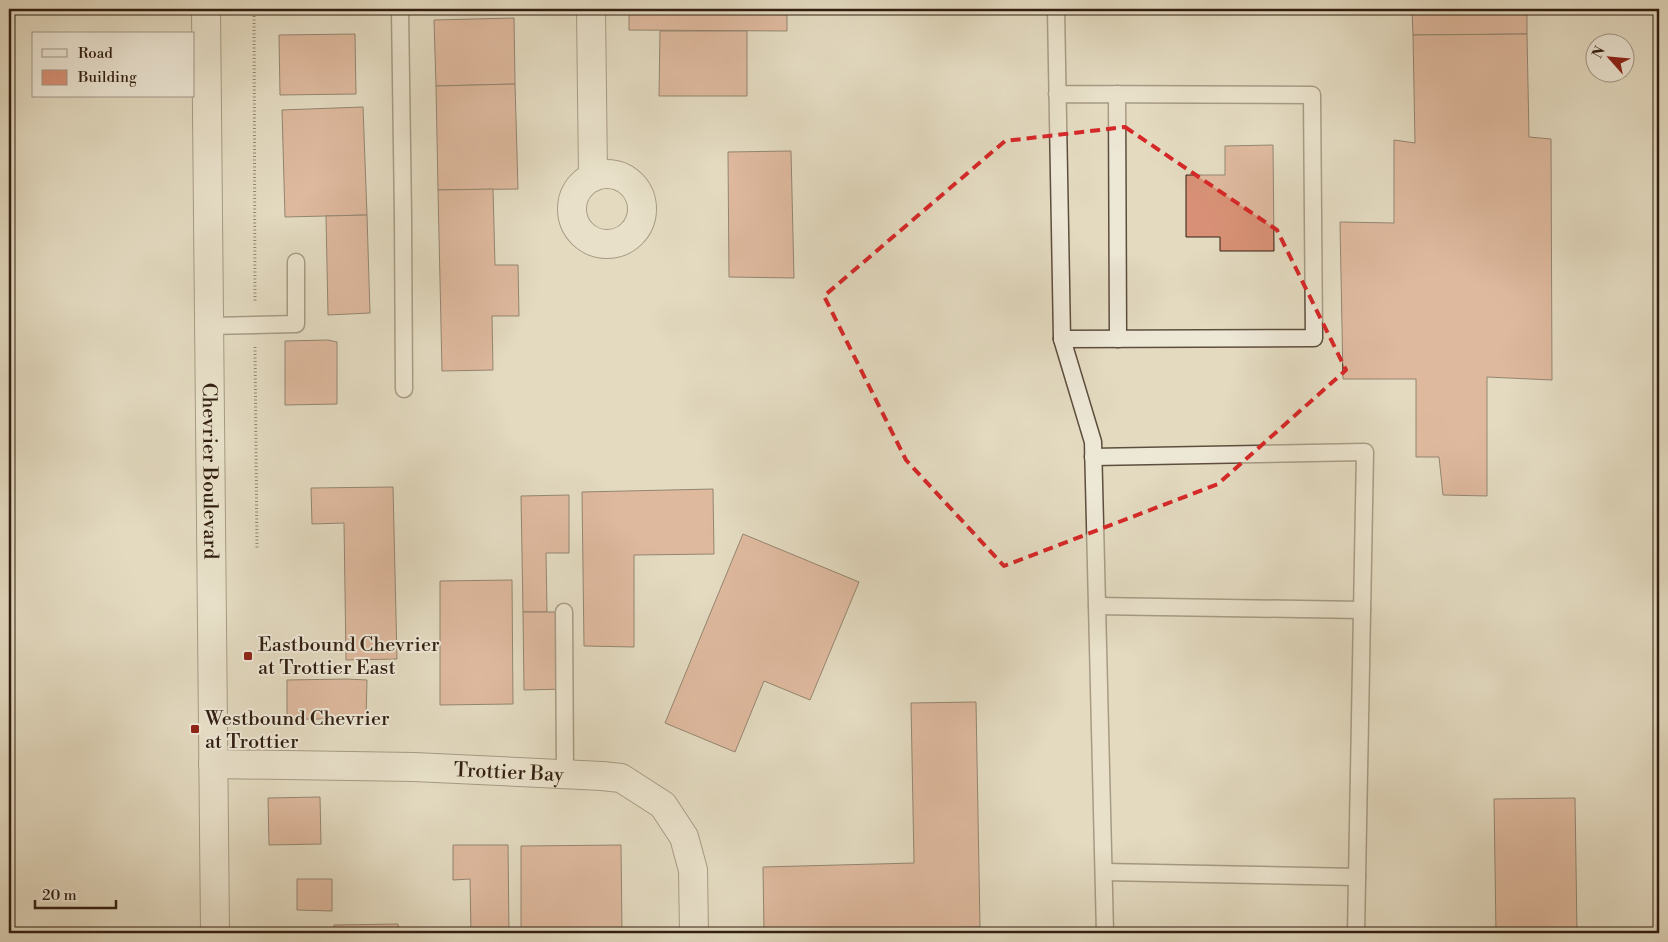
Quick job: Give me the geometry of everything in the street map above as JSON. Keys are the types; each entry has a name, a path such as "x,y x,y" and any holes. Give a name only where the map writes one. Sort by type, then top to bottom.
{"street":[{"name":"Chevrier Boulevard","path":"206,9 215,933"},
{"path":"591,9 593,177"},
{"name":"Trottier Bay","path":"213,764 414,767 621,778 664,805 684,837 693,870 694,933"}],"lane":[{"path":"400,9 404,389"},
{"path":"1056,9 1062,339 1093,442 1105,933"},
{"path":"1057,94 1312,95 1314,338 1062,339"},
{"path":"1117,94 1118,339"},
{"path":"209,326 296,324 296,262"},
{"path":"1093,457 1365,452 1356,933"},
{"path":"1097,606 1362,610"},
{"path":"564,612 565,774"},
{"path":"1104,872 1357,877"}],"path":[{"path":"254,9 257,548"}],"highlighted area":[{"path":"1125,127 1277,230 1346,370 1218,484 1004,566 906,460 824,296 1005,141"}],"building":[{"path":"629,9 787,9 787,31 629,30"},
{"path":"1412,9 1527,9 1527,34 1413,35"},
{"path":"514,18 515,84 436,86 434,20"},
{"path":"660,31 747,31 747,96 659,96"},
{"path":"355,34 356,94 280,95 279,35"},
{"path":"1527,34 1529,137 1551,139 1552,380 1487,377 1487,496 1443,495 1439,457 1416,457 1416,379 1343,379 1340,222 1394,223 1394,140 1415,143 1413,35"},
{"path":"515,84 518,189 438,190 436,86"},
{"path":"363,107 367,215 285,217 282,110"},
{"path":"1273,145 1274,251 1220,251 1220,237 1186,237 1186,175 1225,175 1225,146"},
{"path":"791,151 794,278 729,277 728,152"},
{"path":"493,189 495,265 518,265 519,316 492,316 493,370 442,371 438,190"},
{"path":"367,215 370,313 328,315 326,216"},
{"path":"328,340 337,342 337,404 285,405 285,341"},
{"path":"393,487 397,659 346,660 344,523 312,524 311,488"},
{"path":"713,489 714,554 634,555 634,647 584,646 582,492"},
{"path":"569,495 569,553 546,553 547,612 523,612 521,496"},
{"path":"743,534 859,582 810,700 764,681 735,752 665,723"},
{"path":"512,580 513,704 440,705 440,581"},
{"path":"523,612 564,612 565,689 524,690"},
{"path":"287,680 367,680 366,719 287,719"},
{"path":"976,702 980,927 764,931 763,867 914,863 911,703"},
{"path":"320,797 321,844 269,845 268,798"},
{"path":"1575,798 1577,933 1496,933 1494,799"},
{"path":"453,845 508,845 509,933 471,933 470,879 453,880"},
{"path":"621,845 622,933 521,933 521,846"},
{"path":"297,879 332,879 332,911 297,910"},
{"path":"398,924 399,933 334,933 334,925"}],"place":[{"name":"Eastbound Chevrier at Trottier East","path":"248,656"},
{"name":"Westbound Chevrier at Trottier","path":"195,729"}]}
